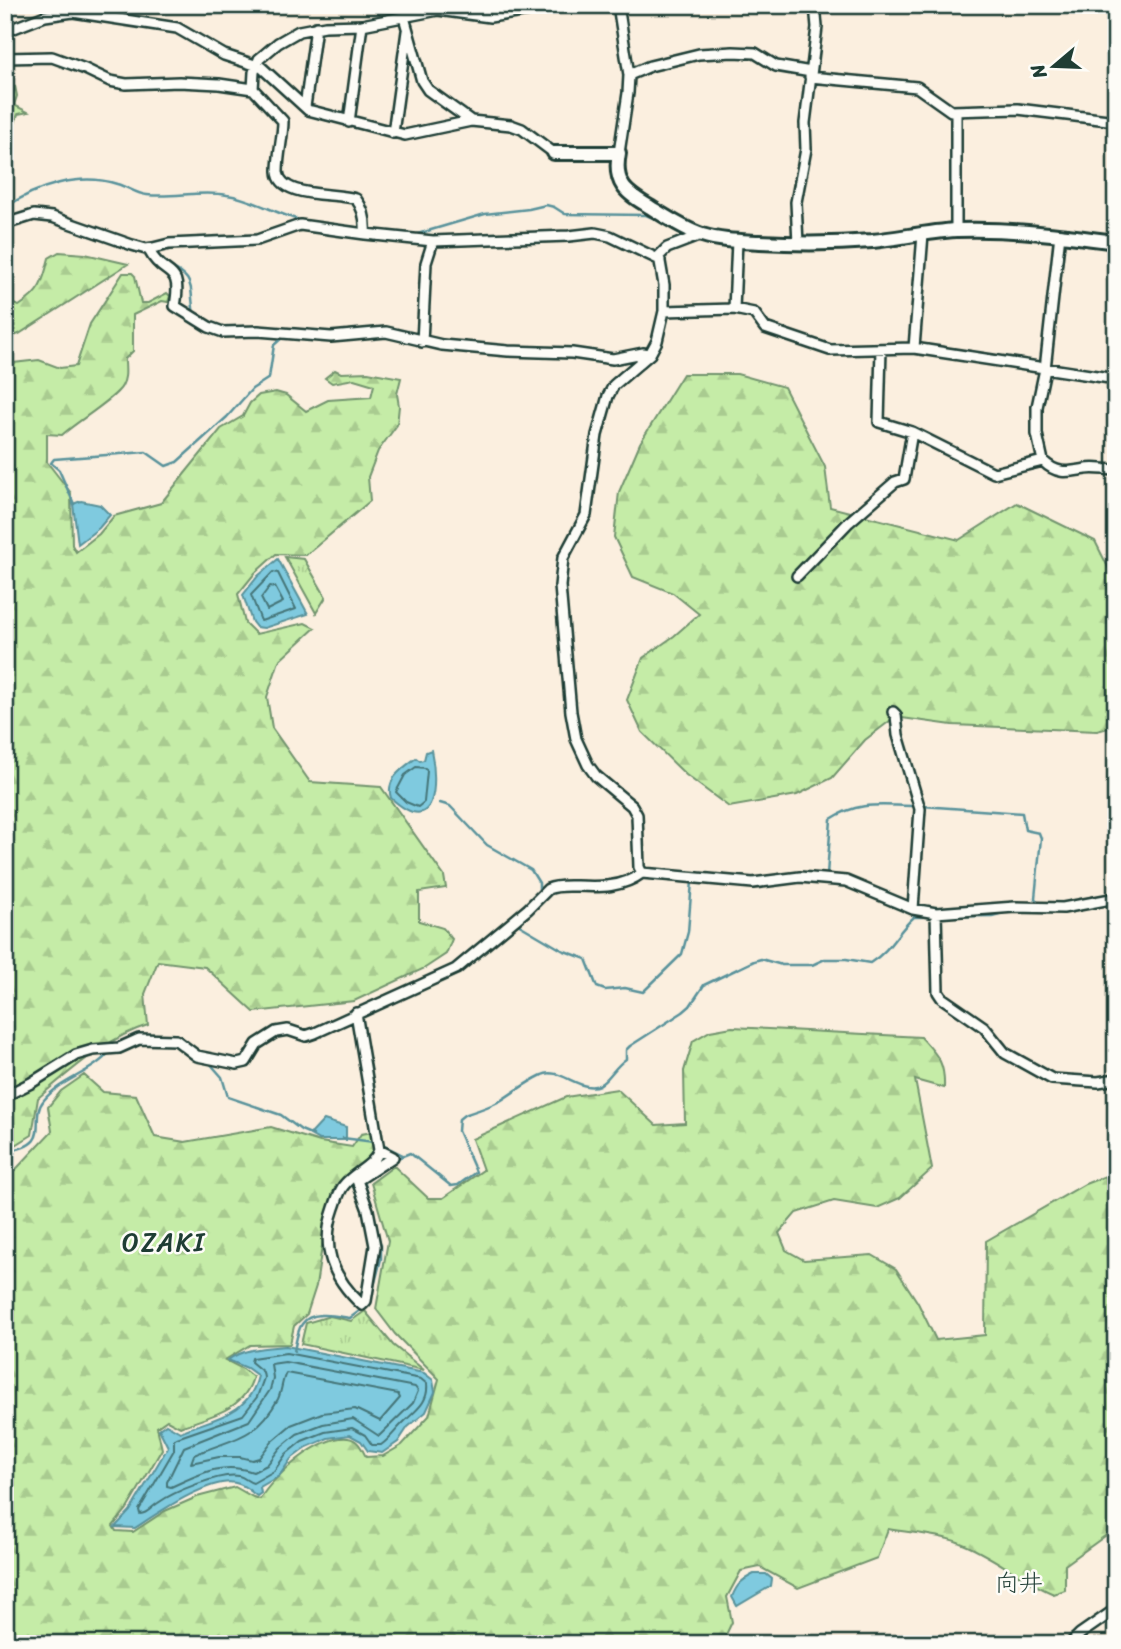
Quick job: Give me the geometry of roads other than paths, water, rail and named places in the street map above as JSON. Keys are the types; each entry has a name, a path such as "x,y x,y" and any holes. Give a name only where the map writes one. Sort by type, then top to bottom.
{"street":[{"path":"253,89 256,64 278,43 299,31 316,27 406,21 439,10 495,17 549,5"},
{"path":"618,5 629,75 617,172 625,190 648,206 697,231 737,241 869,241 956,227 1060,234 1116,242"},
{"path":"798,240 796,202 806,149 805,123 817,27 815,5"},
{"path":"5,29 45,16 73,12 177,28 224,55 256,64 305,107 349,122 405,135 471,121 516,127 554,153 619,153"},
{"path":"406,21 422,81 428,90 471,121"},
{"path":"393,133 406,21"},
{"path":"349,122 362,26"},
{"path":"305,107 316,27"},
{"path":"629,75 650,66 699,54 755,53 776,66 810,75 916,87 947,110 956,112 1017,109 1116,121"},
{"path":"5,58 52,57 126,84 193,82 253,89 283,121 278,172 283,184 287,188 356,199 362,209 365,230"},
{"path":"956,112 956,227"},
{"path":"5,224 34,215 52,217 146,249 169,244 257,240 300,225 365,230 433,241 594,233 617,239 658,260"},
{"path":"642,873 639,867 637,815 632,806 596,776 576,738 571,712 560,586 564,558 586,515 597,435 608,396 614,385 650,354 657,341 664,311 664,285 659,256 665,249 697,231"},
{"path":"914,348 923,234"},
{"path":"1060,234 1045,369 1037,407 1037,434 1043,461 1053,469 1066,473 1089,469 1116,470"},
{"path":"422,342 426,263 433,241"},
{"path":"734,309 737,241"},
{"path":"153,248 150,252 154,259 175,278 179,287 175,306 216,330 316,337 386,332 422,342 508,351 572,353 608,359 650,354"},
{"path":"664,311 734,309 754,313 765,328 825,348 914,348 1116,379"},
{"path":"881,349 879,422 912,432 993,473 1043,461"},
{"path":"797,576 849,522 895,482 904,478 912,432"},
{"path":"893,712 919,806 913,909"},
{"path":"5,1096 76,1055 93,1050 112,1049 139,1039 168,1038 181,1043 197,1056 242,1064 250,1059 263,1039 276,1032 288,1030 306,1035 456,969 552,887 605,887 632,881 642,873 752,883 800,877 846,881 936,916 1015,907 1063,908 1116,898"},
{"path":"936,916 938,992 942,998 984,1027 1005,1053 1052,1079 1098,1082 1116,1079"},
{"path":"356,1013 379,1150 357,1179"},
{"path":"357,1179 368,1210 376,1253 366,1301 362,1305 350,1294 340,1278 327,1246 329,1224 342,1186 393,1157 379,1150"},
{"path":"1070,1644 1116,1609"}],"water":[{"path":"81,501 100,505 110,515 99,528 78,544 73,504"},
{"path":"278,559 308,614 264,628 256,627 243,595 258,576"},
{"path":"431,750 434,791 426,810 418,813 406,809 391,798 391,785 401,770 416,758 424,760 426,752"},
{"path":"324,1120 346,1127 346,1140 319,1140 310,1135"},
{"path":"286,1346 424,1373 433,1380 435,1392 426,1412 408,1427 398,1442 382,1453 368,1451 361,1441 350,1435 328,1438 307,1447 291,1459 279,1476 260,1487 261,1493 257,1496 239,1484 215,1484 170,1505 135,1528 115,1527 130,1511 168,1447 159,1429 166,1424 180,1432 238,1408 247,1400 258,1376 228,1360 249,1351"},
{"path":"754,1574 766,1574 772,1579 771,1586 737,1606 732,1597 736,1589 743,1580"}],"waterway":[{"path":"5,208 44,188 59,183 88,180 117,184 147,195 227,195 301,220 362,228"},
{"path":"414,235 485,214 546,205 565,214 646,215 685,236 689,235"},
{"path":"1043,227 1106,234"},
{"path":"369,229 393,233"},
{"path":"164,263 182,274 190,283 194,315"},
{"path":"657,322 660,304"},
{"path":"74,504 59,470 51,463 54,459 146,452 166,466 177,462 227,417 252,389 269,378 274,345 283,337"},
{"path":"440,803 450,806 487,845 531,870 539,883 539,894"},
{"path":"825,875 831,819 862,807 916,806"},
{"path":"922,806 1022,813 1025,830 1039,833 1041,838 1035,898 1038,904"},
{"path":"516,923 562,950 586,959 597,987 605,990 625,988 643,992 682,954 688,932 692,881"},
{"path":"1057,904 1116,894"},
{"path":"395,1159 410,1153 451,1186 458,1185 476,1172 458,1131 459,1119 464,1115 496,1103 549,1073 584,1086 599,1085 626,1059 626,1050 630,1046 683,1012 704,985 754,961 761,959 782,965 812,965 825,959 846,959 870,963 884,952 914,917 992,916 1007,912"},
{"path":"5,1155 6,1151 21,1148 36,1138 40,1108 51,1092 96,1064 111,1050"},
{"path":"208,1061 222,1077 228,1097 281,1115 301,1130 313,1135"},
{"path":"343,1138 374,1142"},
{"path":"385,1146 403,1155"},
{"path":"364,1180 375,1224"},
{"path":"370,1302 381,1259 381,1245 377,1234"},
{"path":"294,1351 299,1330 306,1320 317,1315 350,1318 362,1309"}],"district":[{"name":"OZAKI","path":"164,1242"},
{"name":"向井","path":"1019,1583"}]}
